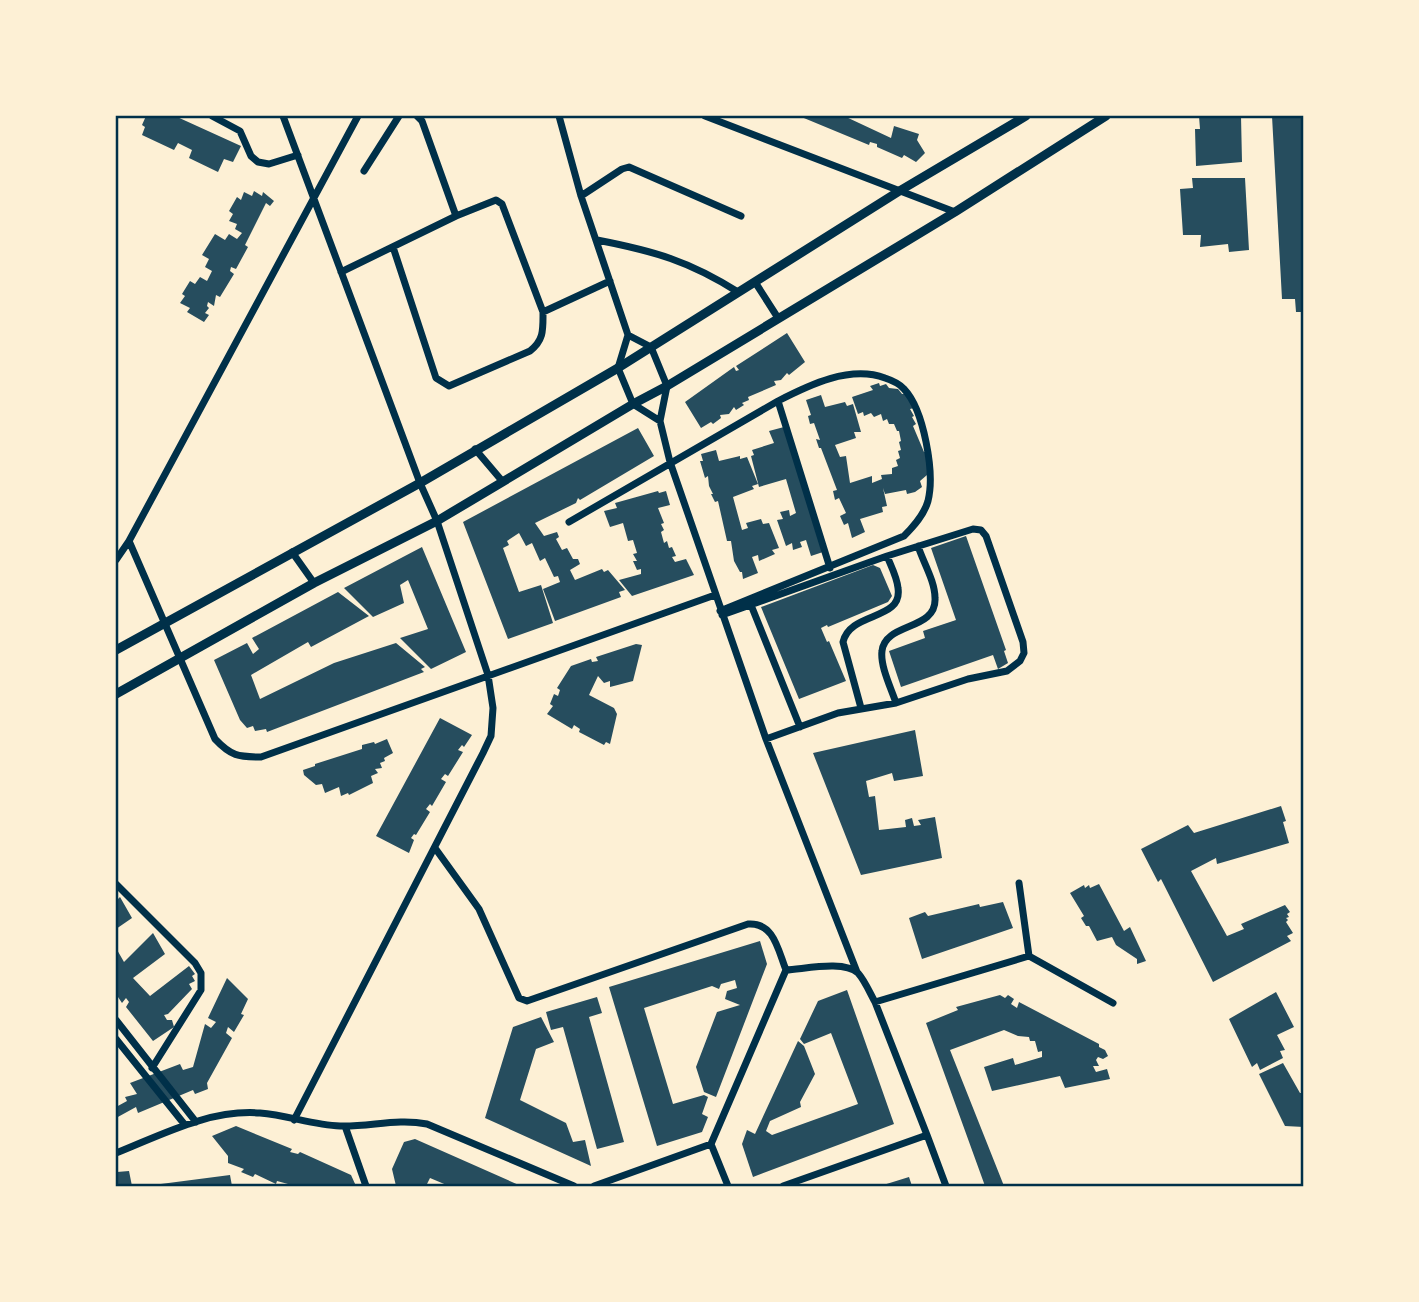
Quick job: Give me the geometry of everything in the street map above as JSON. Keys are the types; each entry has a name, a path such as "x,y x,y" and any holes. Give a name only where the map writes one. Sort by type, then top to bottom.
{"street":[{"path":"212,116 240,131 251,156 263,164 298,155"},
{"path":"283,116 420,483 437,521 488,675 493,708 491,736 294,1120"},
{"path":"116,560 129,541 358,116"},
{"path":"364,171 398,116"},
{"path":"417,116 422,121 456,216"},
{"path":"559,116 582,196 628,335 618,368 633,404 660,421"},
{"path":"705,116 955,212"},
{"path":"116,650 420,483 618,368 1022,116"},
{"path":"116,694 314,583 437,521 955,212 1106,116"},
{"path":"582,196 629,167 741,216"},
{"path":"341,272 456,216 492,200 499,201 543,312 543,336 539,344 530,351 459,383 449,386 436,378 393,247"},
{"path":"597,240 665,255 706,272 738,292"},
{"path":"543,312 610,281"},
{"path":"755,282 778,318"},
{"path":"628,335 651,347 667,386 660,421 670,462 721,613 766,739 857,972 875,1002 946,1186"},
{"path":"569,522 670,462 813,383 834,377 864,375 884,377 903,387 916,408 929,459 928,503 917,522 904,536 721,613"},
{"path":"778,401 830,568"},
{"path":"475,449 503,482"},
{"path":"721,613 973,529 984,533 1023,642 1024,653 1018,665 1007,671 968,679 896,703 838,713 766,739"},
{"path":"129,541 215,739 227,752 240,757 261,757 715,595"},
{"path":"896,703 883,661 882,648 888,638 927,617 935,603 934,591 918,546"},
{"path":"292,552 314,583"},
{"path":"861,708 843,642 851,626 889,610 897,600 898,585 887,556"},
{"path":"751,605 800,727"},
{"path":"435,848 479,909 519,998 527,1001 748,924 756,923 767,927 786,970 711,1144 728,1186"},
{"path":"1019,883 1030,956"},
{"path":"116,884 195,963 202,979 199,996 152,1068"},
{"path":"875,1002 1030,956 1113,1003"},
{"path":"786,970 839,966 857,972"},
{"path":"116,1020 196,1122"},
{"path":"116,1039 185,1125"},
{"path":"116,1153 185,1125 220,1115 262,1113 320,1125 345,1126 393,1121 427,1124 574,1186"},
{"path":"345,1126 366,1186"},
{"path":"783,1186 927,1135"},
{"path":"594,1186 711,1144"}],"building":[{"path":"146,116 175,116 241,146 233,162 224,159 218,172 189,158 192,150 178,143 174,150 142,135"},
{"path":"799,116 844,116 891,138 894,126 919,134 917,140 925,153 916,162 904,155 902,158 877,147 877,144 870,142 869,145"},
{"path":"1199,116 1241,116 1242,162 1196,166 1195,129 1200,129"},
{"path":"1272,116 1304,116 1304,312 1296,312 1295,299 1282,299"},
{"path":"1192,178 1245,178 1249,250 1229,252 1228,244 1200,247 1201,235 1183,235 1180,189 1193,188"},
{"path":"254,191 262,196 263,192 274,201 270,206 266,203 236,269 231,267 230,271 234,274 220,297 216,295 214,306 208,302 209,308 205,313 209,315 204,322 187,312 190,308 180,303 185,296 182,294 190,281 195,284 200,277 207,281 212,271 205,267 209,259 202,255 215,234 225,240 229,234 237,239 242,233 235,229 237,224 229,221 233,214 229,211 237,197 241,200 244,192 252,196"},
{"path":"787,333 805,362 781,380 774,381 776,385 748,397 749,400 742,403 744,405 736,410 734,407 729,414 720,415 721,418 713,424 711,422 701,428 685,402 734,367 736,371 739,370 736,366"},
{"path":"879,383 880,386 886,384 889,388 898,389 902,394 909,394 914,408 910,409 916,424 913,426 924,452 930,450 932,458 927,475 920,481 922,487 915,492 907,494 906,490 885,494 883,488 887,506 882,507 883,512 860,519 865,532 852,538 848,523 844,525 840,516 846,513 839,498 835,500 833,491 837,490 819,448 816,439 820,440 814,423 810,424 808,416 811,415 806,400 821,395 825,407 845,402 847,406 853,404 861,432 854,432 856,438 835,445 840,457 846,456 850,483 872,476 872,483 882,479 881,475 892,474 892,468 898,466 896,460 900,458 898,451 901,450 899,431 894,424 889,424 887,419 883,421 881,414 874,417 871,413 864,416 863,412 858,414 852,397 873,390 870,386"},
{"path":"784,427 823,552 811,556 806,540 800,542 802,547 793,550 792,543 786,546 777,520 783,519 780,512 789,510 790,516 796,513 786,479 759,487 751,456 754,455 752,450 774,443 769,431"},
{"path":"638,428 654,456 580,500 578,498 576,503 535,523 544,536 557,532 559,537 556,539 562,550 567,548 573,559 578,559 580,564 570,570 575,580 602,569 604,572 608,570 625,590 619,592 621,597 555,621 543,589 560,582 558,576 554,577 545,558 540,561 532,543 526,546 519,533 507,541 509,545 503,548 519,592 541,585 553,623 508,639 463,522"},
{"path":"716,450 719,461 747,457 758,484 752,486 754,489 733,497 742,530 748,528 746,523 761,519 763,524 769,523 779,548 772,550 775,554 759,561 758,555 752,557 758,573 743,579 742,572 734,561 731,541 727,541 718,501 715,502 711,494 708,476 705,478 700,461 703,461 701,454"},
{"path":"666,491 670,505 658,508 664,523 661,524 664,530 661,532 664,543 667,541 669,548 672,547 676,556 672,557 675,562 686,559 694,575 632,596 619,580 641,574 641,569 637,570 633,561 637,561 633,554 637,553 633,540 628,541 623,523 610,527 604,511 617,508 615,503"},
{"path":"966,536 1006,650 1004,651 1008,663 998,669 993,655 901,687 889,651 925,638 923,631 956,620 931,548"},
{"path":"422,547 466,652 431,669 400,638 428,629 408,580 400,585 404,603 373,617 344,588"},
{"path":"873,565 880,568 892,596 888,602 821,628 846,681 799,699 761,607"},
{"path":"338,592 369,616 311,647 308,642 251,675 260,699 334,663 396,643 425,667 421,669 424,672 267,732 266,729 255,731 253,726 247,728 240,720 214,660 247,643 253,654 259,649 252,638"},
{"path":"636,644 642,645 633,681 610,687 610,681 604,683 598,676 589,695 614,708 617,714 610,744 606,742 604,745 579,732 580,729 574,725 572,729 547,714 553,706 550,704 554,694 558,696 560,690 557,688 571,666 591,659 592,662 598,661 596,657"},
{"path":"440,718 472,735 464,747 462,745 458,750 463,752 448,776 445,774 441,779 446,782 432,806 430,804 426,809 430,812 416,835 411,838 414,840 409,853 376,836"},
{"path":"915,730 923,776 894,781 892,773 866,781 869,797 875,796 879,830 906,827 905,820 912,818 914,826 921,825 918,820 935,817 942,858 861,875 813,753"},
{"path":"387,739 393,753 380,763 382,768 375,769 378,773 371,776 373,783 349,795 348,793 341,796 339,787 325,793 322,784 316,785 304,775 303,770 315,764 362,749 362,745"},
{"path":"1281,806 1289,843 1217,864 1216,858 1191,871 1227,936 1244,929 1241,924 1285,905 1290,912 1286,922 1293,933 1287,936 1291,941 1213,982 1161,879 1158,882 1141,849 1188,825 1194,833"},
{"path":"1099,884 1124,931 1130,927 1146,961 1137,964 1137,959 1116,945 1112,937 1097,941 1081,918 1084,916 1070,893 1084,885 1085,888 1089,885 1090,888"},
{"path":"120,897 132,918 116,929 116,901"},
{"path":"1003,902 1013,928 922,959 909,918 925,912 928,916 979,904 980,907"},
{"path":"153,933 165,954 133,978 150,996 189,966 195,974 192,976 195,981 189,984 192,989 164,1015 167,1020 172,1020 174,1027 153,1041 126,1007 129,1002 126,998 122,1003 116,994 116,948 124,962"},
{"path":"760,941 767,964 716,1097 704,1092 696,1067 717,1012 740,1005 725,999 727,991 737,988 735,980 721,984 719,989 712,986 644,1008 673,1104 704,1095 708,1097 702,1114 708,1117 702,1132 657,1146 609,987"},
{"path":"227,978 248,999 241,1014 244,1015 234,1032 228,1027 226,1033 232,1038 207,1083 208,1089 195,1094 193,1090 138,1113 136,1107 116,1118 116,1107 127,1101 125,1097 137,1094 130,1083 180,1064 183,1070 193,1067 205,1024 211,1028 216,1022 208,1018"},
{"path":"847,990 894,1124 753,1177 742,1144 747,1130 755,1134 798,1041 804,1046 815,1074 800,1102 801,1107 770,1121 766,1131 772,1135 858,1104 831,1033 804,1044 800,1039 818,1001"},
{"path":"1276,992 1294,1027 1277,1035 1285,1050 1280,1051 1283,1058 1260,1070 1257,1063 1252,1067 1229,1019"},
{"path":"1000,995 1005,998 1008,995 1014,999 1011,1004 1017,1008 1019,1002 1099,1044 1108,1056 1103,1059 1098,1057 1096,1060 1099,1066 1093,1066 1096,1072 1107,1069 1110,1079 1065,1088 1060,1076 992,1091 984,1067 1013,1058 1015,1065 1042,1057 1042,1051 1038,1052 1035,1041 1004,1030 950,1050 1004,1186 985,1186 926,1023 958,1010 956,1007"},
{"path":"597,997 602,1013 589,1017 624,1142 597,1149 563,1027 551,1030 546,1012"},
{"path":"541,1017 554,1042 536,1049 520,1100 566,1123 573,1142 585,1140 591,1166 485,1118 513,1027"},
{"path":"1283,1063 1300,1093 1304,1093 1304,1127 1285,1126 1259,1074"},
{"path":"236,1126 292,1149 290,1152 300,1152 351,1175 356,1186 287,1186 288,1184 277,1181 276,1184 255,1174 253,1177 241,1172 244,1169 228,1163 228,1156 212,1136"},
{"path":"415,1139 521,1186 449,1186 430,1178 426,1186 396,1186 392,1169 404,1142"},
{"path":"129,1171 132,1186 116,1186 117,1172"},
{"path":"230,1175 232,1186 153,1186 153,1185"},
{"path":"909,1177 912,1186 880,1186"}]}
